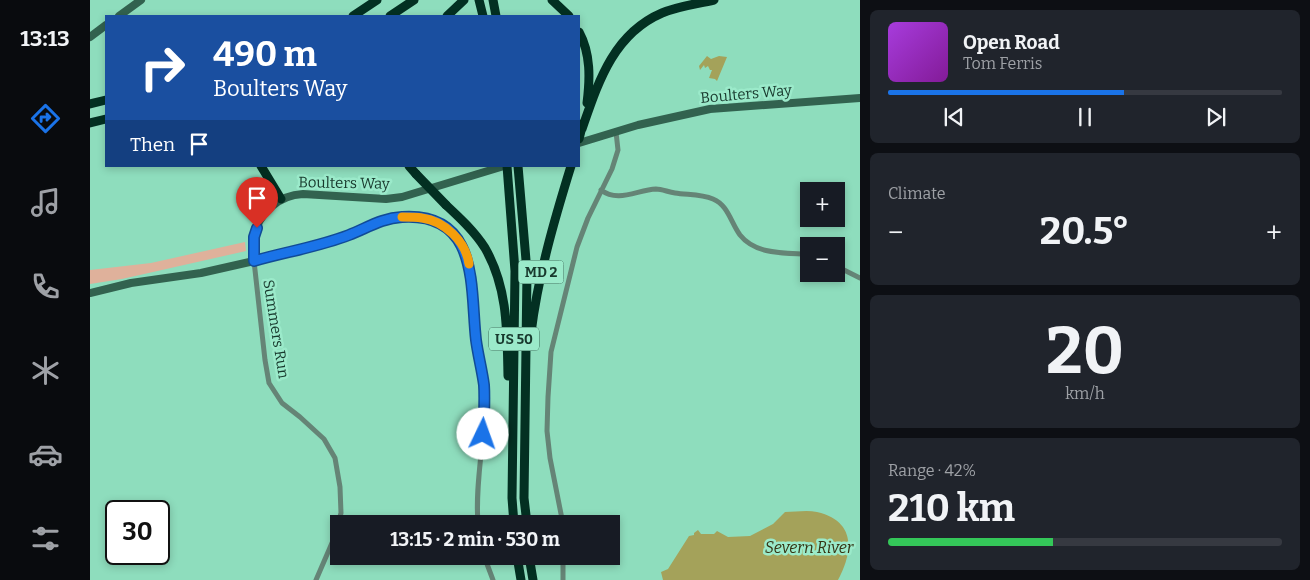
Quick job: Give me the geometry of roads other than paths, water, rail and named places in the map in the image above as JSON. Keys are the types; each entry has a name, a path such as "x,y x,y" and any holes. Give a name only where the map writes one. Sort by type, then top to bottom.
{"highway":[{"path":"354,15 377,0"},
{"path":"392,15 414,0"},
{"path":"449,15 464,0"},
{"path":"480,0 482,15"},
{"path":"493,0 496,15"},
{"path":"552,0 568,15"},
{"path":"582,128 605,67 628,37 661,13 714,0"},
{"path":"580,35 586,52 589,71 587,105 580,135"},
{"path":"90,104 105,100"},
{"path":"90,123 105,120"},
{"path":"262,167 281,199"},
{"name":"MD 2","path":"410,167 470,228 484,247 495,268 507,317 512,498"},
{"name":"US 50","path":"506,167 515,271 513,515"},
{"name":"US 50","path":"518,167 527,272 524,498 526,515"},
{"name":"MD 2","path":"525,381 535,297 550,236 571,167"},
{"path":"518,565 521,580"},
{"path":"530,565 533,580"}],"street":[{"path":"120,15 141,0"},
{"path":"90,38 105,26"},
{"name":"Boulters Way","path":"580,143 680,115 710,109 860,98"},
{"path":"562,515 550,458 547,431 551,352 577,247 618,150 616,132"},
{"name":"Boulters Way","path":"254,261 254,237 265,213 281,199 291,195 303,194 386,199 402,197 503,167"},
{"path":"601,190 608,196 619,197 658,189 714,199 730,214 740,235 749,243 768,252 800,254"},
{"path":"90,293 125,284 201,273 316,246 349,235 376,222 402,217 423,218 446,228 462,244 468,259 475,313 476,340 484,387 482,443 477,487 478,515"},
{"name":"Summers Run","path":"254,261 269,383 282,403 324,439 335,458 340,487 341,514 335,536 316,580"},
{"path":"845,270 860,278"},
{"path":"487,565 493,580"},
{"path":"562,580 563,565"}],"water":[{"path":"707,56 711,59 719,56 727,57 717,81 709,78 712,70 708,66 705,68 704,65 700,70 699,66"},
{"name":"Severn River","path":"785,512 817,512 839,522 848,538 848,548 847,558 838,580 663,580 661,572 668,569 689,536 694,535 698,530 701,534 714,534 717,531 728,537 750,536 773,524"}]}
